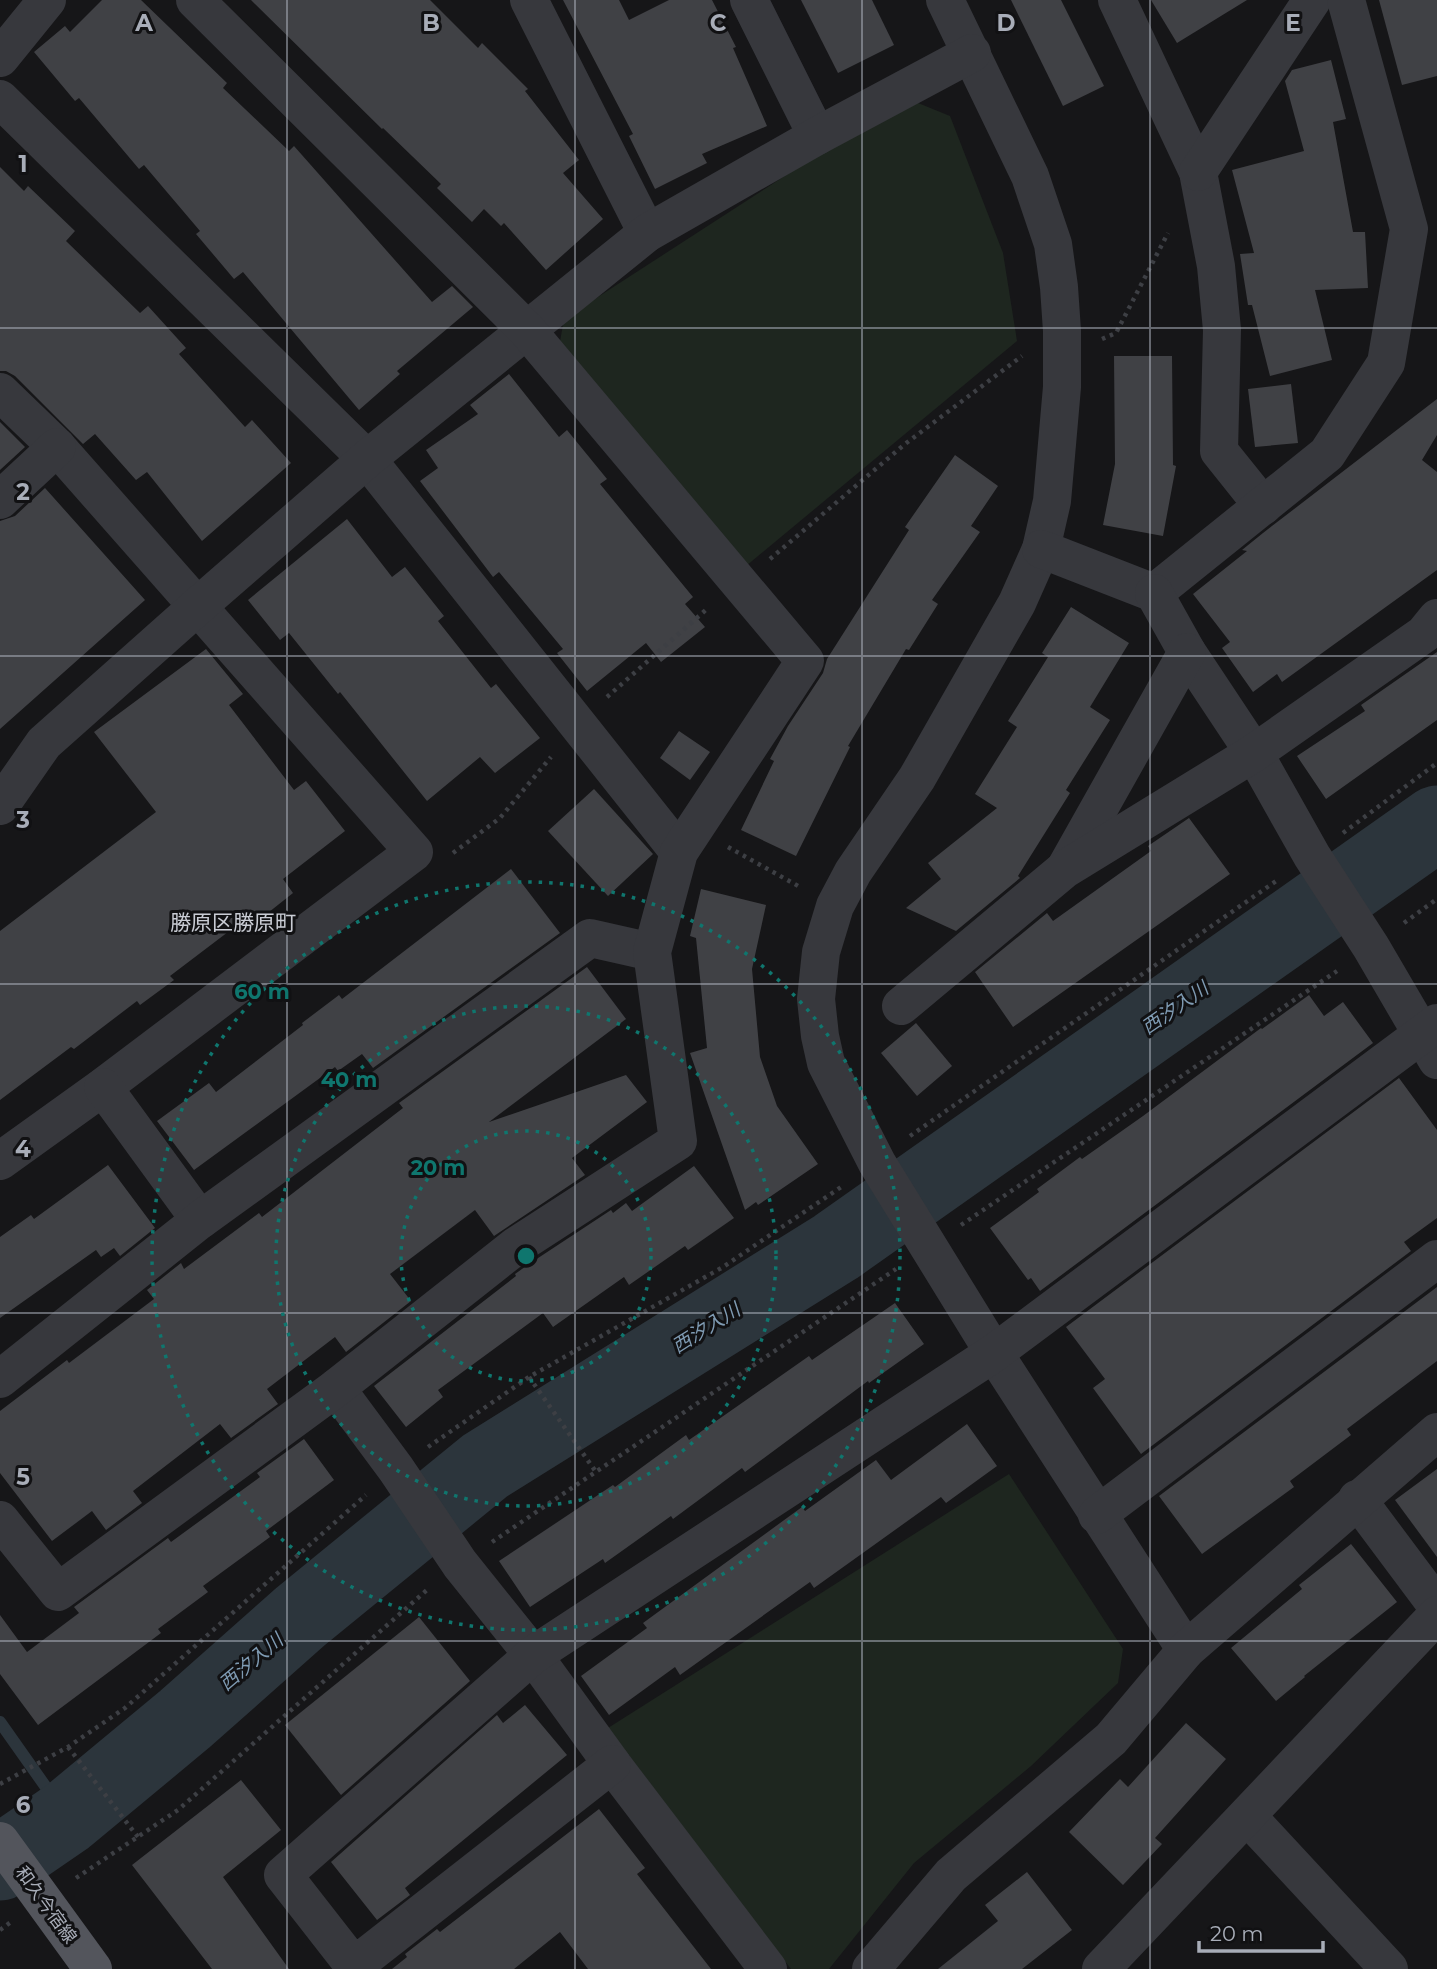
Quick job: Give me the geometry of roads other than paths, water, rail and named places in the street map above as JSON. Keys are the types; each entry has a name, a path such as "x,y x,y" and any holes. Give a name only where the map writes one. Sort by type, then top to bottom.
{"main road":[{"name":"和久今宿線","path":"0,1841 93,1969"}],"street":[{"path":"0,58 47,0"},
{"path":"0,1520 58,1592 336,1388 516,1245 678,1141 652,952 687,840 805,661 526,329 195,0"},
{"path":"529,0 647,233"},
{"path":"749,0 817,136"},
{"path":"945,0 1030,176 1053,243 1062,331 1062,387 1052,501 1041,549 1017,603 917,778 853,872 835,906 821,953 816,999 826,1063 877,1163 994,1353 1186,1650"},
{"path":"1117,0 1198,172 1216,266 1222,330 1219,451 1263,506"},
{"path":"1198,172 1312,0"},
{"path":"1154,593 1327,454 1386,363 1409,229 1346,0"},
{"path":"0,806 44,743 198,606 367,459 647,233 817,136 972,53"},
{"path":"0,99 367,459 579,726 687,840"},
{"path":"0,392 57,447 414,852 103,1087 0,1161"},
{"path":"0,500 57,447"},
{"path":"612,1764 354,1966 283,1875 533,1655 994,1353 1432,1039 1312,856 1254,753 1188,652 1154,593 1041,549"},
{"path":"901,1006 1065,869 1254,753 1424,634 1437,618"},
{"path":"1065,869 1188,652"},
{"path":"0,1379 200,1220 590,938 652,952"},
{"path":"103,1087 200,1220"},
{"path":"1097,1515 1437,1259"},
{"path":"336,1388 396,1469 460,1564 533,1655 768,1969"},
{"path":"871,1969 951,1875 1111,1739 1186,1650 1437,1432"},
{"path":"1357,1499 1437,1606"},
{"path":"1101,1969 1437,1615"},
{"path":"1247,1816 1388,1969"}],"waterway":[{"name":"西汐入川","path":"0,1863 67,1817 185,1719 300,1617 485,1466 836,1247 1437,823"},
{"path":"0,1722 67,1817"}],"district":[{"name":"勝原区勝原町","path":"233,922"}]}
